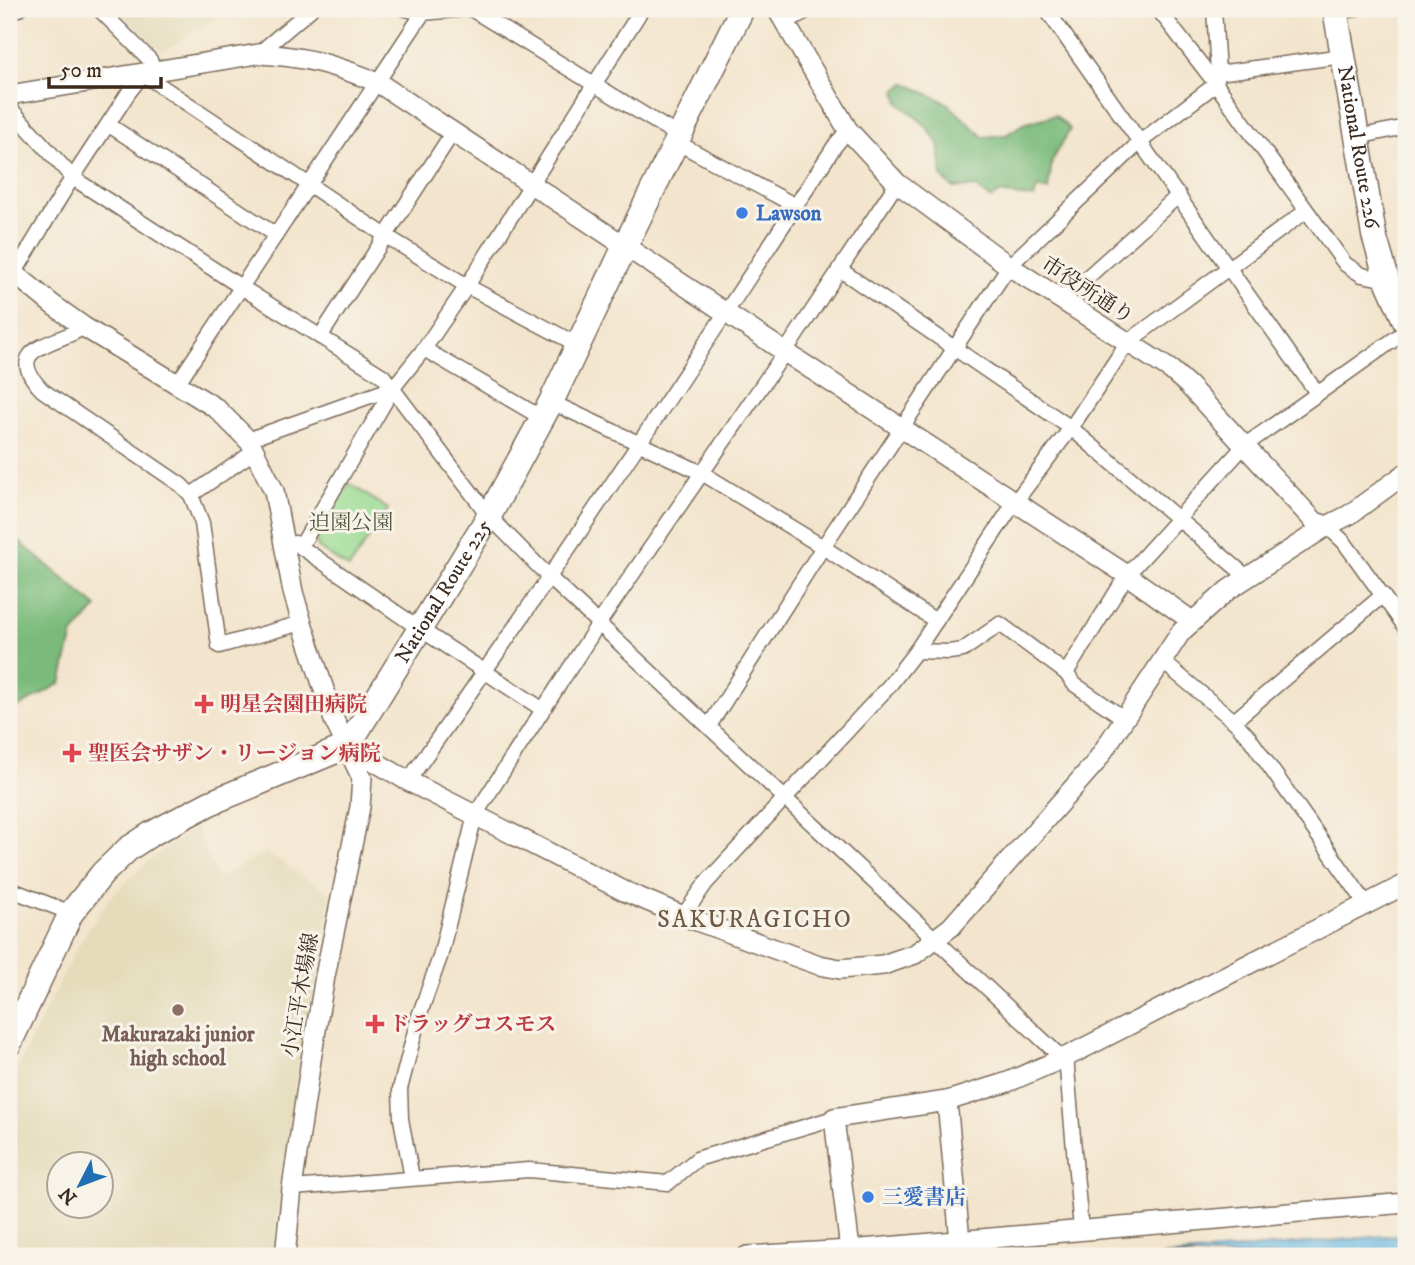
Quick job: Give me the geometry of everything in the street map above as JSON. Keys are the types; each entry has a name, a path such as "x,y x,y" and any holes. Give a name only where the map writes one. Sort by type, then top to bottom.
{"highway":[{"name":"National Route 225","path":"348,746 489,516 547,410 742,9"},
{"name":"National Route 226","path":"1342,10 1343,56 1374,234 1387,280 1406,323"},
{"path":"9,1044 71,913 103,873 128,849 210,803 348,746"}],"street":[{"path":"9,11 19,9"},
{"path":"11,272 129,92 148,74 150,60 99,9"},
{"path":"258,54 311,9"},
{"path":"406,9 423,12 465,9"},
{"path":"471,9 596,84 678,139 796,206"},
{"path":"542,709 293,542 394,388 467,286 642,9"},
{"path":"782,15 810,9"},
{"path":"1158,9 1217,78 1306,212 1345,264 1362,275 1387,280"},
{"path":"1214,9 1217,78"},
{"path":"1054,11 1140,142 1317,393"},
{"path":"177,384 423,12"},
{"name":"市役所通り","path":"782,15 848,130 897,183 1009,266 1171,370 1188,385 1306,514 1315,522 1328,526"},
{"path":"9,95 258,54 291,55 334,65 377,82 726,314 1127,575 1192,621"},
{"path":"709,726 823,547 1009,266 1140,142 1217,78 1343,56"},
{"path":"148,74 386,236 467,286 578,345"},
{"path":"9,107 74,178 383,376 489,516 550,578 1064,1058 1081,1230"},
{"path":"109,125 276,235"},
{"path":"1357,137 1406,127"},
{"path":"408,781 550,578 834,147 848,130"},
{"path":"320,337 453,132"},
{"path":"412,1178 401,1119 400,1089 419,1016 440,957 475,815 599,623 897,183"},
{"path":"1062,300 1179,195"},
{"path":"683,916 706,883 890,686 1128,342 1306,212"},
{"path":"839,269 1071,428 1247,577"},
{"name":"小江平木場線","path":"11,272 84,327 216,408 252,447 274,491 293,542 291,583 302,623 334,720 362,778 360,807 326,976 292,1188 285,1256"},
{"path":"84,327 75,334 34,347 25,359 25,371 31,380 191,495 202,523 219,646 302,623"},
{"path":"1066,673 1127,575 1244,446 1406,331"},
{"path":"424,349 547,410 638,443 702,473 823,547 936,621"},
{"path":"191,495 252,447 258,436 394,388"},
{"path":"348,746 408,781 624,891 683,916 819,965 840,969 883,965 915,954 936,941 951,927 1096,762 1181,632 1192,621 1247,577 1349,515 1406,474"},
{"path":"1328,526 1344,542 1406,628"},
{"path":"1234,721 1383,596"},
{"path":"916,651 963,650 1000,624 1066,673 1074,684 1125,719"},
{"path":"1162,661 1234,721 1248,736 1367,905"},
{"path":"292,1188 529,1170 668,1183 697,1159 834,1118 947,1101 1008,1082 1064,1058 1406,884"},
{"path":"9,889 71,913"},
{"path":"947,1101 960,1241"},
{"path":"834,1118 850,1250"},
{"path":"747,1256 850,1250 1406,1203"}],"shaded area":[{"path":"115,9 232,9 162,52"},
{"name":"Makurazaki junior high school","path":"196,827 218,878 266,852 332,894 298,1071 272,1256 9,1256 9,1088 76,949 109,898 152,858"}],"green space":[{"path":"905,83 947,103 983,137 1006,135 1023,124 1055,115 1070,129 1052,161 1048,190 1037,188 1034,198 999,193 991,199 976,187 953,188 942,177 939,144 924,124 899,103 896,91"},
{"name":"迫園公園","path":"349,483 388,509 349,568 318,548 315,535"},
{"path":"9,533 97,607 73,634 61,683 9,712"}],"water":[{"path":"1406,1234 1406,1256 1163,1256"}],"place":[{"name":"Lawson","path":"742,213"},
{"name":"明星会園田病院","path":"204,704"},
{"name":"聖医会サザン・リージョン病院","path":"72,753"},
{"name":"Makurazaki junior high school","path":"178,1010"},
{"name":"ドラッグコスモス","path":"375,1024"},
{"name":"三愛書店","path":"868,1197"}],"district":[{"name":"SAKURAGICHO","path":"755,919"}]}
